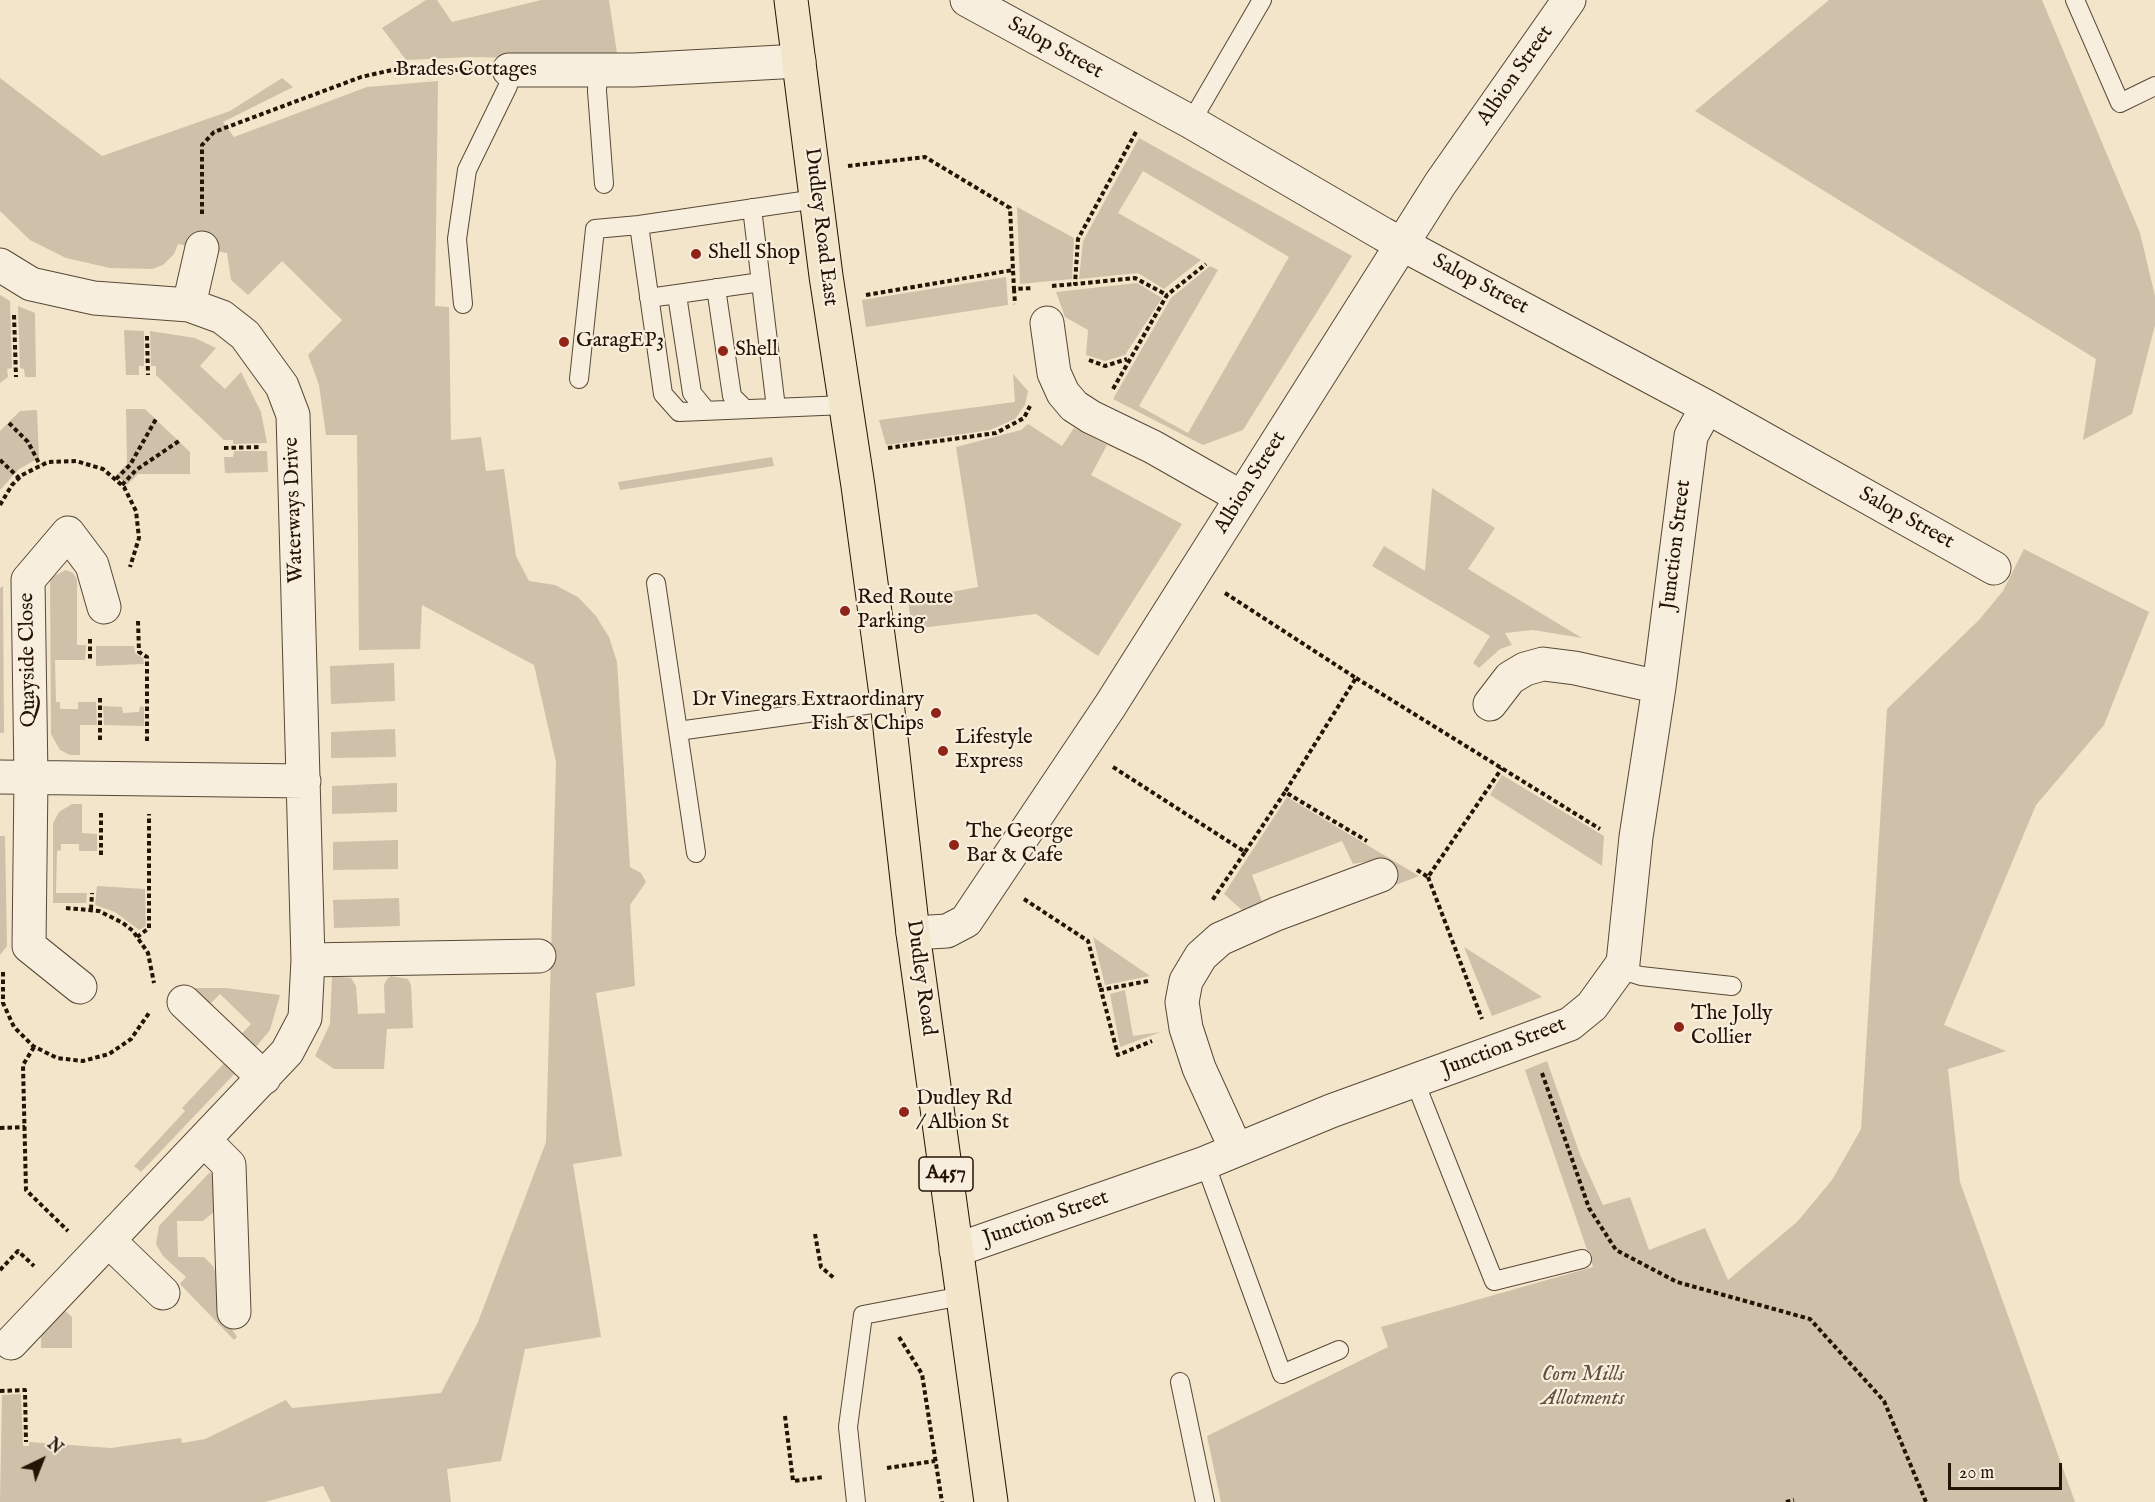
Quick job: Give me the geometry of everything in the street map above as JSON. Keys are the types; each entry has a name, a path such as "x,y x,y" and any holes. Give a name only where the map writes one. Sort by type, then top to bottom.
{"main road":[{"name":"Dudley Road East","path":"791,0 814,185 853,453"},
{"name":"Dudley Road","path":"853,453 887,702 913,933 991,1502"}],"street":[{"name":"Salop Street","path":"966,0 1191,122 1403,243 1707,407 1994,568"},
{"name":"Albion Street","path":"913,933 947,931 966,921 1083,747 1440,184 1569,0"},
{"name":"Brades Cottages","path":"509,70 598,70 799,61"},
{"path":"189,305 202,248"},
{"name":"Waterways Drive","path":"0,265 31,284 94,298 189,305 222,317 245,335 265,359 282,386 293,415 308,960 305,1017 287,1052 205,1141 10,1343"},
{"path":"1047,323 1054,373 1063,393 1074,406 1241,497"},
{"name":"Junction Street","path":"956,1250 1205,1163 1331,1111 1415,1083 1570,1024 1592,1006 1623,963 1636,837 1659,687 1690,436 1707,407"},
{"name":"Quayside Close","path":"80,987 29,946 16,777 28,580 68,534 92,565 104,607"},
{"path":"1490,704 1510,678 1525,669 1543,664 1575,668 1659,687"},
{"path":"16,777 304,781"},
{"path":"1236,1149 1198,1068 1186,1028 1182,1002 1186,981 1201,956 1220,939 1388,862"},
{"path":"308,960 539,956"},
{"path":"184,1002 264,1078"},
{"path":"205,1141 229,1166 234,1312"},
{"path":"109,1241 163,1293"}],"lane":[{"path":"1191,122 1262,0"},
{"path":"2074,0 2120,102 2155,86"},
{"path":"463,304 457,239 467,170 508,86 509,70"},
{"path":"598,70 597,91 604,183"},
{"path":"579,380 595,229 639,225 752,208 814,185"},
{"path":"752,208 776,408"},
{"path":"639,225 663,394 679,411 845,405"},
{"path":"649,298 761,282"},
{"path":"716,288 732,396 745,409"},
{"path":"677,295 692,393 706,410"},
{"path":"657,583 696,853"},
{"path":"678,731 887,702"},
{"path":"1618,969 1641,976 1732,986"},
{"path":"1415,1083 1494,1281 1582,1259"},
{"path":"1205,1163 1282,1374 1339,1350"},
{"path":"856,1502 848,1427 863,1315 962,1296"},
{"path":"1180,1382 1205,1502"}],"path":[{"name":"Brades Cottages","path":"202,248 202,145 214,132 361,77 392,70 509,70"},
{"path":"1075,284 1078,239 1136,132"},
{"path":"814,185 925,157 1010,208 1015,311"},
{"path":"1096,420 1128,359 1167,296 1206,264"},
{"path":"861,296 1013,270"},
{"path":"1045,286 1135,278 1167,296"},
{"path":"1014,289 1035,287"},
{"path":"14,309 16,377"},
{"path":"147,327 148,375"},
{"path":"1085,359 1105,366 1128,359"},
{"path":"853,453 996,433 1024,418 1033,400"},
{"path":"116,479 130,465 156,419"},
{"path":"9,423 28,442 40,465"},
{"path":"122,485 136,470 179,441"},
{"path":"225,448 264,447"},
{"path":"0,460 19,478"},
{"path":"1194,573 1356,678 1607,833 1636,837"},
{"path":"1206,910 1285,792 1356,678"},
{"path":"100,698 100,750"},
{"path":"1083,747 1245,852"},
{"path":"1428,877 1502,768"},
{"path":"1285,792 1388,862 1428,877 1482,1019"},
{"path":"137,937 149,928 149,808"},
{"path":"101,809 101,855"},
{"path":"994,879 1088,941 1118,1055 1157,1039"},
{"path":"91,909 92,893"},
{"path":"1101,990 1160,978"},
{"path":"1530,1038 1589,1208 1616,1250 1677,1282 1810,1318 1884,1401 1926,1502"},
{"path":"34,1047 23,1065 26,1190 71,1235"},
{"path":"0,1128 25,1127"},
{"path":"815,1233 821,1267 834,1278"},
{"path":"0,1270 18,1251 39,1271"},
{"path":"893,1327 922,1374 942,1502"},
{"path":"0,1391 25,1390 26,1442"},
{"path":"785,1416 793,1481 831,1476"},
{"path":"887,1468 935,1461"},
{"path":"1786,1502 1794,1500"}],"green space":[{"path":"426,0 437,0 452,22 541,0 609,0 618,60 469,57 406,60 382,28"},
{"path":"1829,0 2042,0 2140,233 2155,296 2155,325 2132,414 2083,440 2096,359 1695,111"},
{"path":"0,78 102,156 230,111 282,78 293,87 223,122 234,137 367,87 438,81 435,306 449,307 451,440 481,437 486,471 504,469 516,556 529,581 555,585 578,597 596,616 609,637 617,662 630,867 641,873 646,882 630,905 635,986 596,993 622,1156 573,1164 601,1337 525,1349 501,1461 447,1469 451,1502 331,1502 323,1486 265,1502 0,1502 2,1395 21,1394 23,1446 29,1446 29,1442 111,1448 181,1438 182,1443 205,1439 286,1400 292,1408 441,1393 478,1322 546,1142 556,762 534,665 422,605 420,649 359,650 357,435 326,435 319,385 308,355 342,320 282,261 248,295 231,280 227,253 178,244 174,254 163,265 152,269 110,268 66,258 30,240 0,211"},
{"path":"1139,138 1352,256 1243,430 1203,445 1113,399 1171,298 1210,266 1218,270 1139,406 1188,433 1289,257 1143,171 1118,213 1201,260 1164,289 1138,273 1079,279 1083,241"},
{"path":"1017,207 1074,238 1072,279 1020,284"},
{"path":"1006,277 1008,305 866,327 862,300"},
{"path":"1137,283 1162,298 1125,355 1105,361 1086,355 1088,330 1065,317 1056,292"},
{"path":"0,295 10,301 12,368 7,369 8,377 0,383"},
{"path":"18,306 35,313 36,377 25,377 24,369 20,368"},
{"path":"124,330 144,331 144,366 139,366 139,375 126,375"},
{"path":"150,331 195,338 216,348 200,366 225,389 241,372 261,412 267,443 233,444 233,440 224,440 156,375 156,366 151,366"},
{"path":"1013,374 1028,391 1025,405 1015,419 990,430 886,445 879,420 1015,402"},
{"path":"126,409 145,409 190,452 190,474 138,474 127,485 116,475 127,464"},
{"path":"37,410 39,458 19,469 0,490 0,431 20,411"},
{"path":"1028,424 1062,446 1074,428 1107,445 1091,475 1182,524 1098,656 1036,614 912,629 908,600 978,587 956,447 1021,430"},
{"path":"234,451 267,451 268,472 225,473 224,457 233,457"},
{"path":"772,457 774,466 620,490 618,482"},
{"path":"1432,488 1495,528 1468,569 1582,638 1533,630 1505,633 1512,645 1500,649 1479,668 1473,663 1490,636 1372,566 1384,546 1425,571"},
{"name":"Corn Mills Allotments","path":"2024,549 2149,612 2104,725 2036,805 1944,1025 2006,1051 1948,1069 1960,1182 2075,1502 1221,1502 1207,1436 1388,1347 1381,1327 1593,1267 1525,1070 1547,1061 1581,1157 1603,1205 1630,1197 1649,1250 1705,1228 1728,1280 1797,1222 1832,1180 1861,1129 1887,709 1979,620 2003,591"},
{"path":"66,570 73,573 77,579 77,645 86,645 85,660 55,660 56,702 60,702 60,709 78,709 78,702 96,702 97,725 80,725 80,755 70,755 60,750 51,734 50,578"},
{"path":"3,586 4,733 0,733 0,588"},
{"path":"96,646 134,646 135,653 143,658 144,664 96,666"},
{"path":"394,663 395,701 331,704 330,666"},
{"path":"103,706 122,707 123,713 139,712 140,706 144,707 144,726 104,725"},
{"path":"395,729 396,757 331,758 331,732"},
{"path":"1502,775 1604,836 1602,866 1490,795"},
{"path":"397,783 397,812 332,814 332,786"},
{"path":"1287,797 1419,876 1393,886 1381,859 1353,864 1342,841 1252,875 1263,904 1243,911 1224,894"},
{"path":"72,804 82,804 82,833 97,834 97,851 79,851 79,844 61,844 61,850 57,851 56,893 87,893 86,903 53,903 53,823 59,812"},
{"path":"0,836 5,836 7,946 0,955"},
{"path":"398,840 398,869 333,870 333,842"},
{"path":"97,886 145,889 146,926 139,930 115,912 95,905"},
{"path":"399,898 400,926 334,928 333,900"},
{"path":"1093,937 1150,976 1105,985"},
{"path":"1464,947 1502,971 1542,997 1492,1016"},
{"path":"332,976 351,978 356,986 358,1014 385,1013 384,985 387,979 391,976 408,979 411,985 413,1028 387,1029 384,1069 334,1069 315,1056 330,1024"},
{"path":"183,988 226,988 280,995 270,1030 250,1054 236,1040 251,1024 220,994 205,1009"},
{"path":"1125,990 1133,1036 1161,1032 1120,1047 1110,994"},
{"path":"229,1058 240,1068 141,1172 134,1166 185,1111 182,1108"},
{"path":"210,1172 215,1177 214,1212 203,1221 177,1221 178,1257 204,1257 213,1266 217,1276 218,1307 237,1337 234,1340 180,1284 186,1277 163,1256 156,1244 159,1226"},
{"path":"60,1306 72,1317 72,1348 41,1348 41,1327"}],"place":[{"name":"Shell Shop","path":"696,254"},
{"name":"GaragEP3","path":"564,342"},
{"name":"Shell","path":"723,351"},
{"name":"Red Route Parking","path":"845,611"},
{"name":"Dr Vinegars Extraordinary Fish & Chips","path":"936,713"},
{"name":"Lifestyle Express","path":"943,751"},
{"name":"The George Bar & Cafe","path":"954,845"},
{"name":"The Jolly Collier","path":"1679,1027"},
{"name":"Dudley Rd / Albion St","path":"904,1112"}]}
